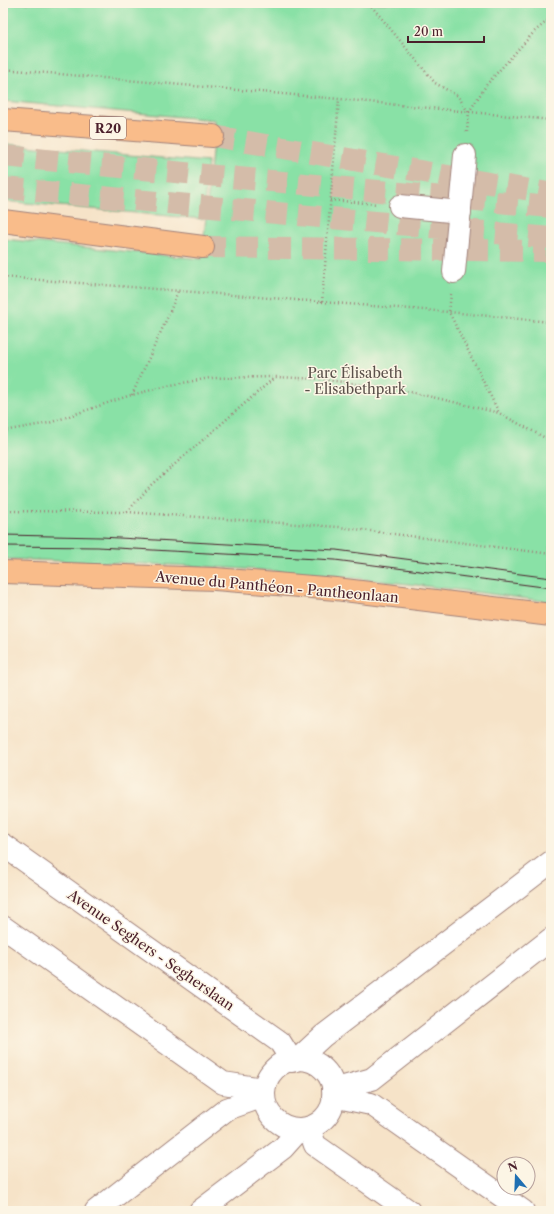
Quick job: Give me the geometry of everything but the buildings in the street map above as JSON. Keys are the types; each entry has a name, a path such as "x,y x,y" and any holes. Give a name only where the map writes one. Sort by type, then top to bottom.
{"main road":[{"name":"R20","path":"3,120 213,136"},
{"path":"3,221 203,247"},
{"name":"Avenue du Panthéon - Pantheonlaan","path":"3,572 215,579 336,589 551,614"}],"street":[{"path":"454,272 465,155"},
{"path":"400,206 460,212"},
{"name":"Avenue Seghers - Segherslaan","path":"3,845 280,1042 294,1060"},
{"path":"294,1060 310,1061 321,1068 329,1078 333,1093 332,1104 329,1112 317,1124 305,1128 291,1128 283,1126 275,1120 267,1109 264,1093 271,1074 277,1068 294,1060 323,1036 551,862"},
{"path":"3,926 222,1083 264,1093"},
{"path":"333,1093 372,1079 551,939"},
{"path":"96,1211 227,1108 264,1093"},
{"path":"333,1093 374,1106 523,1211"},
{"path":"200,1211 283,1148 305,1128"},
{"path":"305,1128 316,1145 409,1211"}],"path":[{"path":"369,3 435,83 458,96 469,112"},
{"path":"469,112 487,84 535,31 551,18"},
{"path":"3,69 339,99 551,120"},
{"path":"322,302 339,99"},
{"path":"330,200 400,206"},
{"path":"3,277 449,312 551,322"},
{"path":"131,395 169,314 178,291"},
{"path":"449,312 499,414"},
{"path":"127,512 151,485 275,377"},
{"path":"3,431 49,423 131,395 171,385 210,378 275,377 320,379 396,389 499,414 551,441"},
{"path":"3,511 127,512 339,527 551,554"}],"green space":[{"name":"Parc Élisabeth - Elisabethpark","path":"3,3 551,3 551,602 406,584 260,570 132,563 3,559 3,239 202,259 215,120 3,101"},
{"path":"3,144 208,162 203,219 3,201"}],"tunnel":[{"path":"213,136 548,193"},
{"path":"3,156 551,207"},
{"path":"3,188 551,238"},
{"path":"203,247 546,251"}],"tram line":[{"path":"3,535 101,537 336,550 551,578"},
{"path":"3,546 98,547 335,560 551,588"}]}
